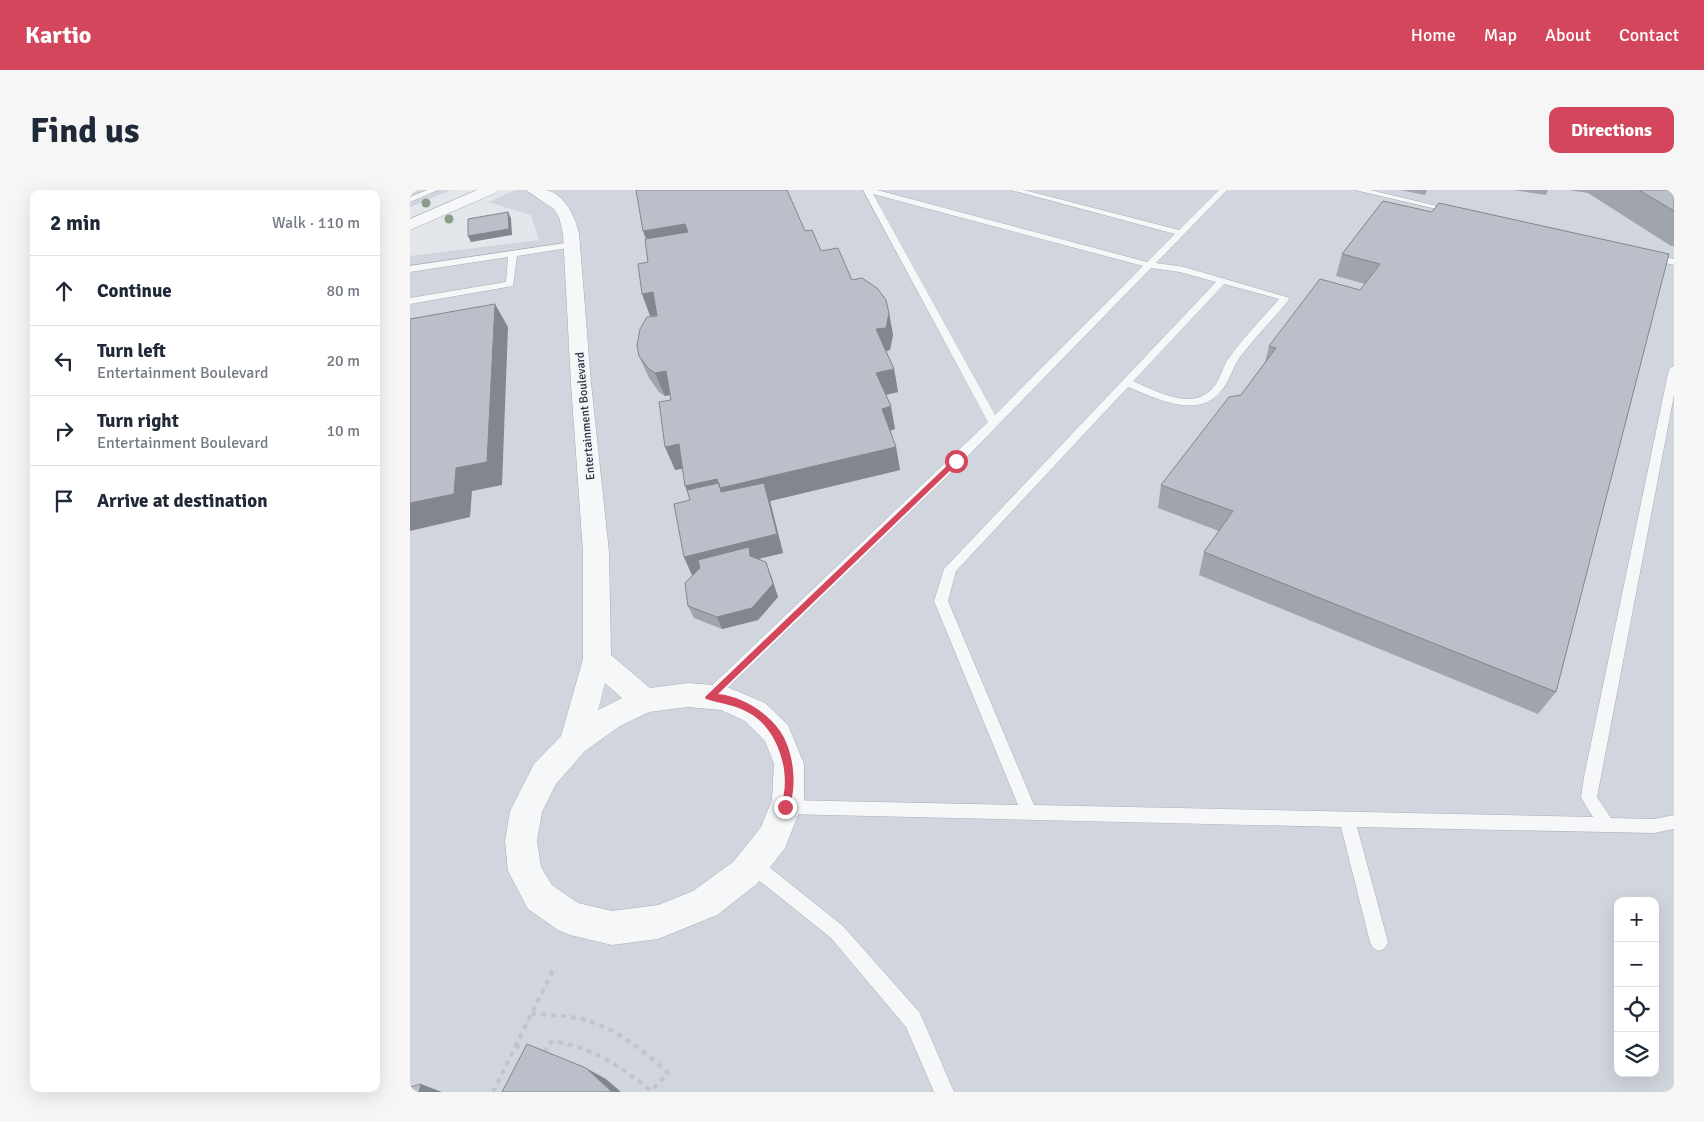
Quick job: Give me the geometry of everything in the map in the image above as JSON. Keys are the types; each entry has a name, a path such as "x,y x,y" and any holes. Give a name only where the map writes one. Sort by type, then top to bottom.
{"street":[{"path":"410,225 490,190"},
{"name":"Entertainment Boulevard","path":"534,190 553,201 568,217 572,245 596,552 597,659 574,742"},
{"path":"597,659 645,702"},
{"name":"Entertainment Boulevard","path":"688,695 709,697 724,698 755,712 777,734 789,764 788,800 773,837 745,874 705,903 658,922 612,928 570,918 540,896 525,871 521,841 526,811 545,774 574,742 610,717 645,702 688,695"}],"lane":[{"path":"410,200 434,190"},
{"path":"868,190 1150,265 1181,269 1285,298 1230,364 1217,390 1205,400 1185,402 1163,397 1126,382"},
{"path":"868,190 994,422"},
{"path":"1015,190 1181,233"},
{"path":"709,697 956,461 1223,190"},
{"path":"1359,190 1463,214"},
{"path":"410,269 572,245"},
{"path":"410,301 510,284 513,254"},
{"path":"1645,255 1674,262"},
{"path":"1029,812 941,601 950,569 1222,280"},
{"path":"1606,824 1589,798 1592,777 1674,369"},
{"path":"785,807 1654,826 1674,822"},
{"path":"1347,819 1379,942"},
{"path":"752,864 838,932 913,1020 944,1092"}],"path":[{"path":"493,1092 554,968"},
{"path":"515,1046 546,1052 552,1041 572,1043 600,1054 629,1072 651,1091 668,1073 649,1055 614,1033 580,1018 531,1014"}],"shaded area":[{"path":"410,190 451,190 410,207"},
{"path":"516,190 1674,190 1674,1092 410,1092 410,256 539,240 531,215 488,202"}],"building":[{"path":"636,190 787,190 805,231 812,230 821,251 838,248 852,280 862,278 877,288 886,300 889,313 886,328 876,329 894,369 876,373 891,406 882,409 896,447 720,488 717,479 685,486 679,444 665,447 659,402 671,400 666,371 655,373 649,369 639,356 637,346 640,329 647,317 657,316 653,292 642,294 638,264 648,262 645,239 688,232 685,224 643,231"},
{"path":"1639,190 1674,190 1674,211"},
{"path":"1383,201 1432,212 1439,203 1669,254 1556,692 1204,552 1233,511 1161,485 1229,397 1241,395 1276,348 1269,346 1320,279 1360,290 1380,264 1342,254"},
{"path":"508,212 509,229 468,236 468,219"},
{"path":"495,304 487,462 456,468 454,494 410,503 410,319"},
{"path":"719,483 721,492 764,483 777,534 684,557 674,504 690,500 687,490"},
{"path":"749,547 750,556 766,562 773,584 752,608 717,617 688,606 685,583 700,568 698,560"},
{"path":"527,1044 586,1068 612,1092 502,1092"},
{"path":"421,1084 419,1092 410,1092 410,1087"}],"route":[{"path":"785,807 788,800 789,764 777,734 755,712 724,698 709,697 956,461"}]}
